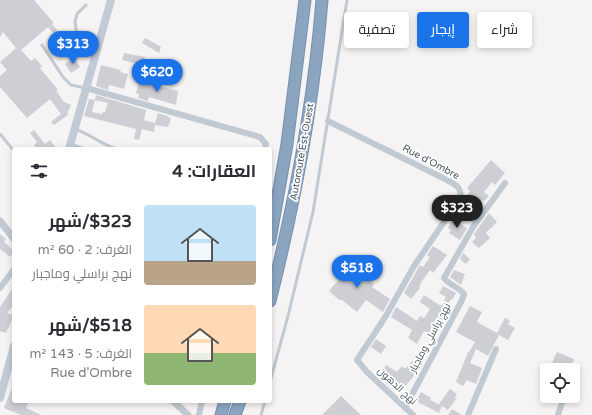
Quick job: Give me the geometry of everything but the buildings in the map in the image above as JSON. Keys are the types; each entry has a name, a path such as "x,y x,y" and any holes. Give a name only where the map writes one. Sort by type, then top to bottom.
{"highway":[{"path":"299,0 300,50"},
{"name":"Autoroute Est-Ouest","path":"272,229 288,144 305,0"},
{"name":"Autoroute Est-Ouest","path":"272,293 302,158 313,88 324,0"},
{"path":"220,415 225,403"},
{"path":"235,415 239,403"}],"main road":[{"path":"70,146 111,0"},
{"path":"0,398 11,368"}],"street":[{"path":"86,88 260,137 266,144 265,147"},
{"name":"Rue d'Ombre","path":"328,121 443,178 458,187 460,192 460,197 414,266 384,319 357,360 367,372"},
{"name":"نهج براسلي وماجبار","path":"405,408 464,294 447,283 444,278 473,226 505,184"},
{"path":"0,221 12,237"},
{"path":"0,288 12,272"},
{"path":"468,415 496,349"},
{"name":"نهج الدهون","path":"367,372 413,415"},
{"path":"175,403 188,415"},
{"path":"199,415 202,403"},
{"path":"558,415 562,403"}],"lane":[{"path":"272,375 313,212 347,0"},
{"path":"86,5 77,14 75,22 77,35 86,46 97,49"},
{"path":"42,45 63,77 72,85 86,88"},
{"path":"75,129 86,133 110,147"},
{"path":"0,134 12,149"},
{"path":"261,415 264,403"}]}
